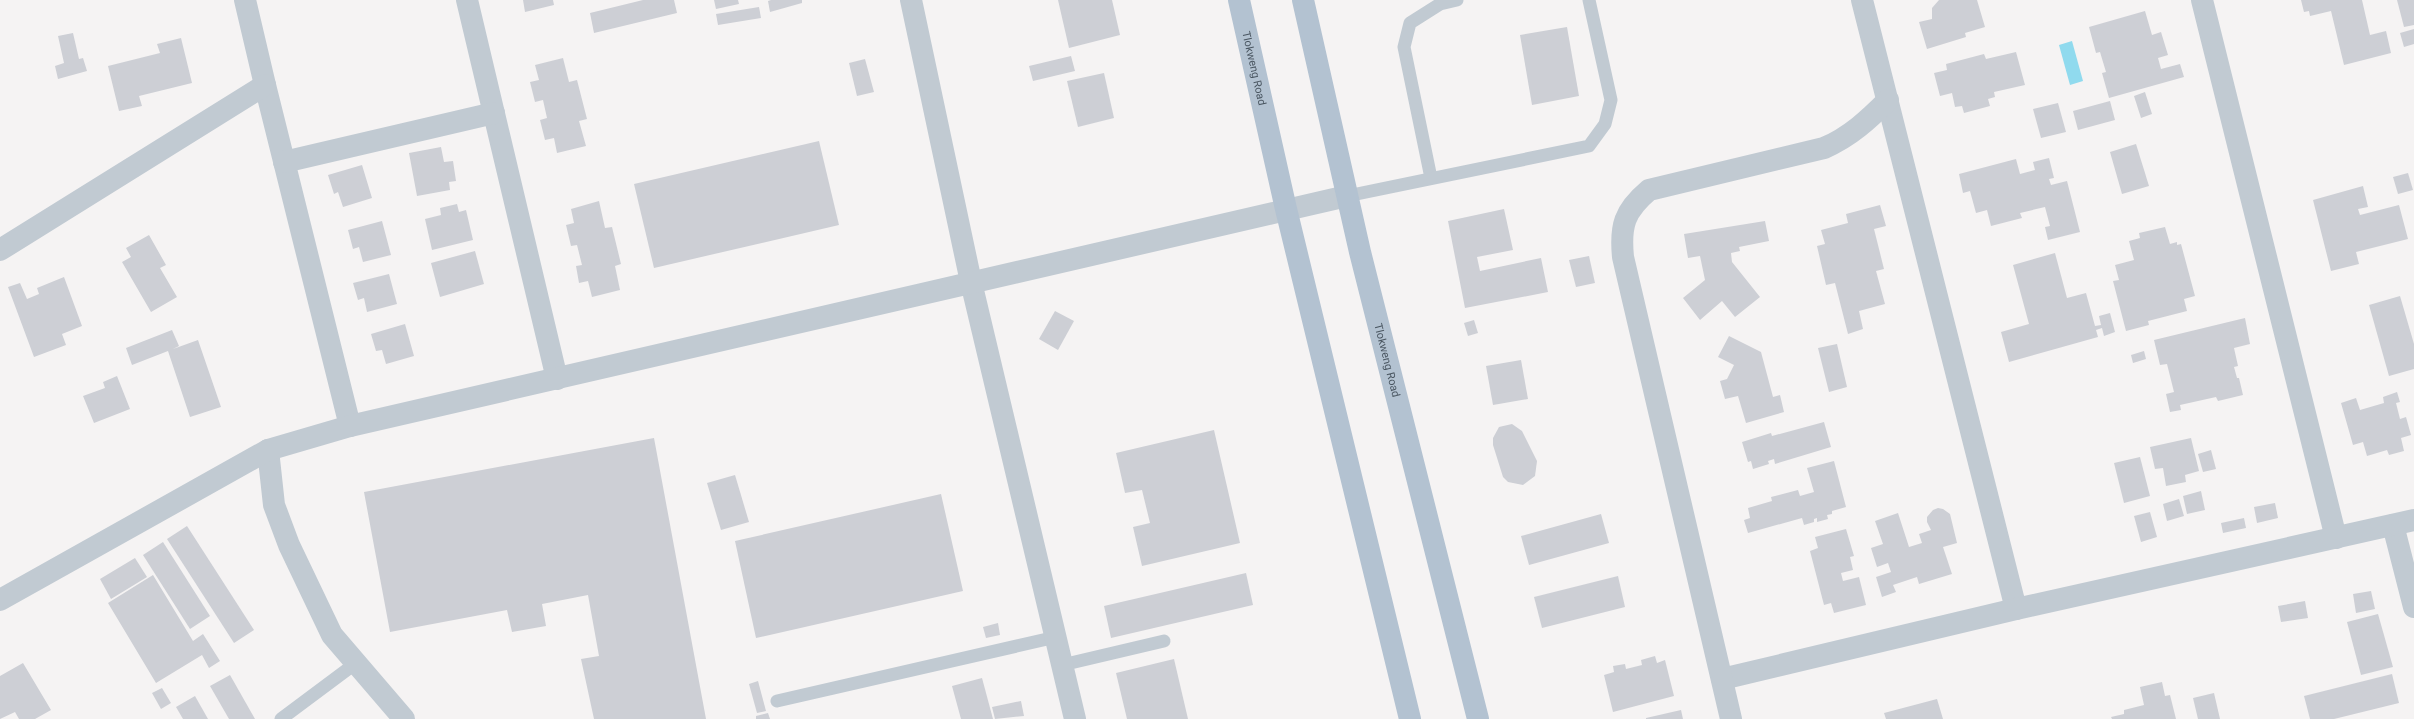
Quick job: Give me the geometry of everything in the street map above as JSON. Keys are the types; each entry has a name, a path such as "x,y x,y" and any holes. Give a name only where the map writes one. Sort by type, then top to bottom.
{"main road":[{"name":"Tlokweng Road","path":"1239,0 1286,209 1410,719"},
{"name":"Tlokweng Road","path":"1303,0 1362,259 1478,719"}],"street":[{"path":"246,0 265,85 350,426"},
{"path":"467,0 557,379"},
{"path":"911,0 970,282 1075,719"},
{"path":"1862,0 2016,609"},
{"path":"2202,0 2336,538"},
{"path":"0,250 265,85"},
{"path":"1731,719 1623,258 1622,238 1625,218 1635,202 1649,190 1824,148 1836,143 1852,134 1888,100"},
{"path":"284,162 494,112"},
{"path":"0,600 268,450 350,426 1347,196"},
{"path":"268,450 274,505 289,545 332,634 404,719"},
{"path":"1722,679 2016,609 2393,526 2414,520"},
{"path":"2393,526 2414,607"},
{"path":"1469,684 1485,719"}],"lane":[{"path":"1431,178 1404,46 1410,23 1440,4 1457,0"},
{"path":"1347,196 1588,146 1605,124 1610,100 1589,0"},
{"path":"777,701 1056,637"},
{"path":"1062,665 1164,641"},
{"path":"281,719 356,663"}],"water":[{"path":"2072,41 2083,81 2070,85 2059,45"}],"building":[{"path":"523,0 553,0 554,5 525,12"},
{"path":"643,0 674,0 677,13 594,33 590,13"},
{"path":"714,0 738,0 739,4 716,9"},
{"path":"802,0 802,3 770,12 768,1"},
{"path":"1058,0 1112,0 1120,35 1069,48"},
{"path":"1939,0 1977,0 1985,27 1965,33 1966,37 1927,49 1919,22 1932,19 1932,8"},
{"path":"2301,0 2362,0 2370,35 2386,31 2391,53 2344,65 2331,11 2310,16 2309,11 2304,12"},
{"path":"2397,0 2414,0 2414,25 2404,27"},
{"path":"759,7 761,18 718,25 716,14"},
{"path":"2145,11 2152,35 2161,32 2168,55 2158,58 2161,69 2180,64 2184,77 2109,98 2102,73 2106,72 2100,52 2096,53 2089,27"},
{"path":"1567,27 1579,96 1532,105 1520,35"},
{"path":"2414,29 2414,44 2404,47 2400,33"},
{"path":"73,33 79,59 83,58 87,71 58,79 55,66 64,63 58,36"},
{"path":"181,38 192,83 139,96 142,106 119,111 108,66 160,53 157,44"},
{"path":"2016,52 2025,85 1994,92 1995,97 1988,99 1990,106 1964,113 1962,106 1955,107 1952,93 1940,96 1934,73 1947,70 1946,64 1984,54 1986,59"},
{"path":"1071,56 1075,71 1033,81 1029,66"},
{"path":"563,58 569,82 577,80 587,119 579,121 586,146 557,153 554,138 545,140 540,120 547,118 543,100 535,102 530,82 539,80 535,65"},
{"path":"865,59 874,92 857,96 849,63"},
{"path":"1104,73 1114,118 1078,127 1067,81"},
{"path":"2145,92 2152,114 2141,118 2134,96"},
{"path":"2110,101 2115,120 2078,130 2073,111"},
{"path":"2058,103 2066,132 2041,138 2033,109"},
{"path":"819,141 839,225 654,268 634,184"},
{"path":"2136,144 2149,186 2122,194 2110,152"},
{"path":"441,147 444,162 453,161 456,181 449,182 450,190 417,196 409,153"},
{"path":"2049,158 2054,178 2049,179 2051,185 2067,181 2080,232 2048,240 2045,227 2050,226 2045,207 2020,213 2022,218 1991,226 1987,210 1976,213 1970,191 1963,193 1959,174 2016,159 2020,174 2035,170 2033,162"},
{"path":"362,165 372,198 343,207 338,192 334,194 328,175"},
{"path":"2408,173 2413,190 2398,194 2393,177"},
{"path":"2363,186 2368,207 2358,209 2360,215 2399,205 2408,239 2356,252 2359,264 2331,271 2313,200"},
{"path":"599,201 605,228 612,227 621,264 615,266 620,290 592,297 588,281 579,283 576,266 582,265 577,245 571,246 566,225 574,223 571,209"},
{"path":"457,204 459,212 466,210 473,240 432,250 425,219 441,215 440,208"},
{"path":"1880,205 1886,226 1874,229 1884,269 1876,271 1885,304 1859,311 1863,329 1848,334 1835,283 1826,285 1817,246 1825,244 1821,230 1848,223 1846,214"},
{"path":"1504,209 1513,250 1477,257 1480,271 1541,258 1548,292 1465,308 1448,221"},
{"path":"382,221 391,255 363,262 359,247 353,249 348,230"},
{"path":"1765,221 1769,241 1739,247 1740,251 1731,253 1732,262 1760,297 1735,317 1722,301 1700,320 1683,298 1705,280 1700,256 1688,258 1684,234"},
{"path":"2165,227 2170,244 2177,242 2177,245 2181,244 2195,296 2184,299 2187,311 2148,321 2149,325 2126,331 2113,281 2119,280 2115,265 2134,260 2129,241 2140,238 2139,233"},
{"path":"149,235 166,265 160,268 177,297 151,312 122,262 131,257 126,248"},
{"path":"475,251 484,284 440,297 431,263"},
{"path":"2055,253 2067,298 2086,293 2095,326 2101,325 2099,316 2110,313 2115,332 2104,336 2102,328 2096,330 2098,337 2009,362 2001,332 2029,324 2013,265"},
{"path":"1589,256 1595,283 1576,287 1569,260"},
{"path":"389,274 397,304 367,312 364,298 358,300 353,283"},
{"path":"64,277 82,326 62,334 66,345 34,357 8,287 20,283 27,299 39,294 37,288"},
{"path":"2400,296 2414,344 2414,369 2389,376 2369,305"},
{"path":"1055,311 1074,321 1058,350 1039,339"},
{"path":"2245,318 2250,344 2234,348 2238,366 2234,367 2237,378 2239,378 2243,395 2218,401 2216,397 2180,405 2181,410 2170,412 2166,394 2174,392 2167,364 2160,365 2154,340"},
{"path":"1474,320 1478,333 1468,336 1464,323"},
{"path":"405,324 414,356 386,364 382,350 376,351 371,334"},
{"path":"172,330 179,346 173,349 198,340 221,407 190,417 168,351 132,365 126,348"},
{"path":"1729,336 1761,352 1773,397 1780,395 1784,412 1746,423 1738,396 1725,399 1720,381 1727,379 1734,365 1718,357"},
{"path":"1837,344 1847,387 1829,392 1818,348"},
{"path":"2144,351 2146,359 2133,363 2131,355"},
{"path":"1521,360 1528,399 1493,405 1486,366"},
{"path":"117,376 130,409 94,423 83,396 105,388 103,382"},
{"path":"2397,392 2400,402 2396,403 2400,419 2406,417 2411,435 2401,438 2404,451 2389,455 2387,450 2367,456 2363,442 2353,445 2341,403 2356,398 2360,410 2384,403 2383,397"},
{"path":"1824,422 1831,447 1775,464 1774,459 1768,461 1769,464 1753,469 1751,461 1748,462 1742,442 1771,433 1772,436"},
{"path":"1512,424 1522,431 1537,461 1535,476 1523,485 1508,482 1503,477 1493,445 1493,438 1499,427"},
{"path":"1214,430 1240,543 1142,566 1133,527 1150,523 1142,490 1125,493 1116,453"},
{"path":"654,438 706,719 594,719 581,659 599,656 588,595 542,604 546,626 512,632 507,610 390,632 364,492"},
{"path":"2191,438 2199,471 2185,475 2186,482 2166,486 2163,468 2155,469 2150,447"},
{"path":"2211,450 2216,469 2203,472 2198,454"},
{"path":"2140,457 2150,496 2124,503 2114,463"},
{"path":"1834,461 1846,507 1832,511 1832,514 1827,515 1828,519 1817,522 1817,518 1814,519 1814,522 1804,525 1802,518 1748,533 1744,520 1750,518 1748,508 1772,501 1771,497 1798,490 1800,496 1814,492 1807,468"},
{"path":"735,475 749,522 721,530 707,483"},
{"path":"2201,491 2205,510 2187,514 2183,496"},
{"path":"941,494 963,591 756,638 735,541"},
{"path":"2179,499 2184,516 2167,521 2163,504"},
{"path":"2275,503 2278,518 2257,523 2254,507"},
{"path":"1938,508 1943,509 1950,514 1957,543 1943,547 1952,574 1919,584 1917,577 1893,585 1896,592 1882,597 1876,577 1891,572 1888,563 1877,567 1871,548 1883,544 1875,521 1898,513 1909,547 1922,543 1919,534 1931,530 1927,522 1927,517 1933,510"},
{"path":"2150,512 2157,537 2141,542 2134,516"},
{"path":"1601,514 1609,543 1529,565 1521,536"},
{"path":"2244,518 2246,528 2223,533 2221,523"},
{"path":"187,526 254,630 234,643 167,539"},
{"path":"1846,529 1854,556 1850,557 1853,570 1841,573 1843,581 1859,577 1866,605 1834,613 1831,603 1824,605 1810,551 1818,548 1815,537"},
{"path":"163,542 210,616 190,629 143,555"},
{"path":"135,558 147,577 111,599 100,579"},
{"path":"1246,573 1253,605 1111,638 1104,606"},
{"path":"153,575 193,641 203,634 220,661 209,668 202,655 156,683 108,603"},
{"path":"1618,576 1625,607 1542,628 1534,597"},
{"path":"2371,591 2375,609 2356,613 2353,594"},
{"path":"2305,601 2308,618 2281,622 2278,606"},
{"path":"2378,614 2393,667 2361,675 2347,622"},
{"path":"998,623 1000,635 986,638 983,627"},
{"path":"1655,656 1657,663 1665,660 1674,696 1613,712 1604,675 1614,672 1613,666 1625,664 1626,669 1642,665 1641,660"},
{"path":"1174,659 1188,719 1127,719 1116,673"},
{"path":"23,663 51,710 35,719 19,719 15,712 0,719 0,676"},
{"path":"2392,674 2399,703 2334,719 2310,719 2304,696"},
{"path":"230,675 255,719 229,719 210,686"},
{"path":"982,678 993,719 961,719 952,686"},
{"path":"758,681 766,711 757,713 749,684"},
{"path":"2162,682 2165,696 2170,695 2176,719 2112,719 2111,717 2124,714 2124,710 2144,705 2140,687"},
{"path":"162,688 171,703 161,709 152,693"},
{"path":"2214,693 2220,719 2198,719 2193,698"},
{"path":"195,696 208,719 183,719 176,707"},
{"path":"1937,699 1943,719 1886,719 1884,713"},
{"path":"1021,701 1024,716 995,719 992,707"},
{"path":"1681,710 1683,719 1646,719 1646,718"},
{"path":"768,713 770,719 756,719 756,716"}]}
